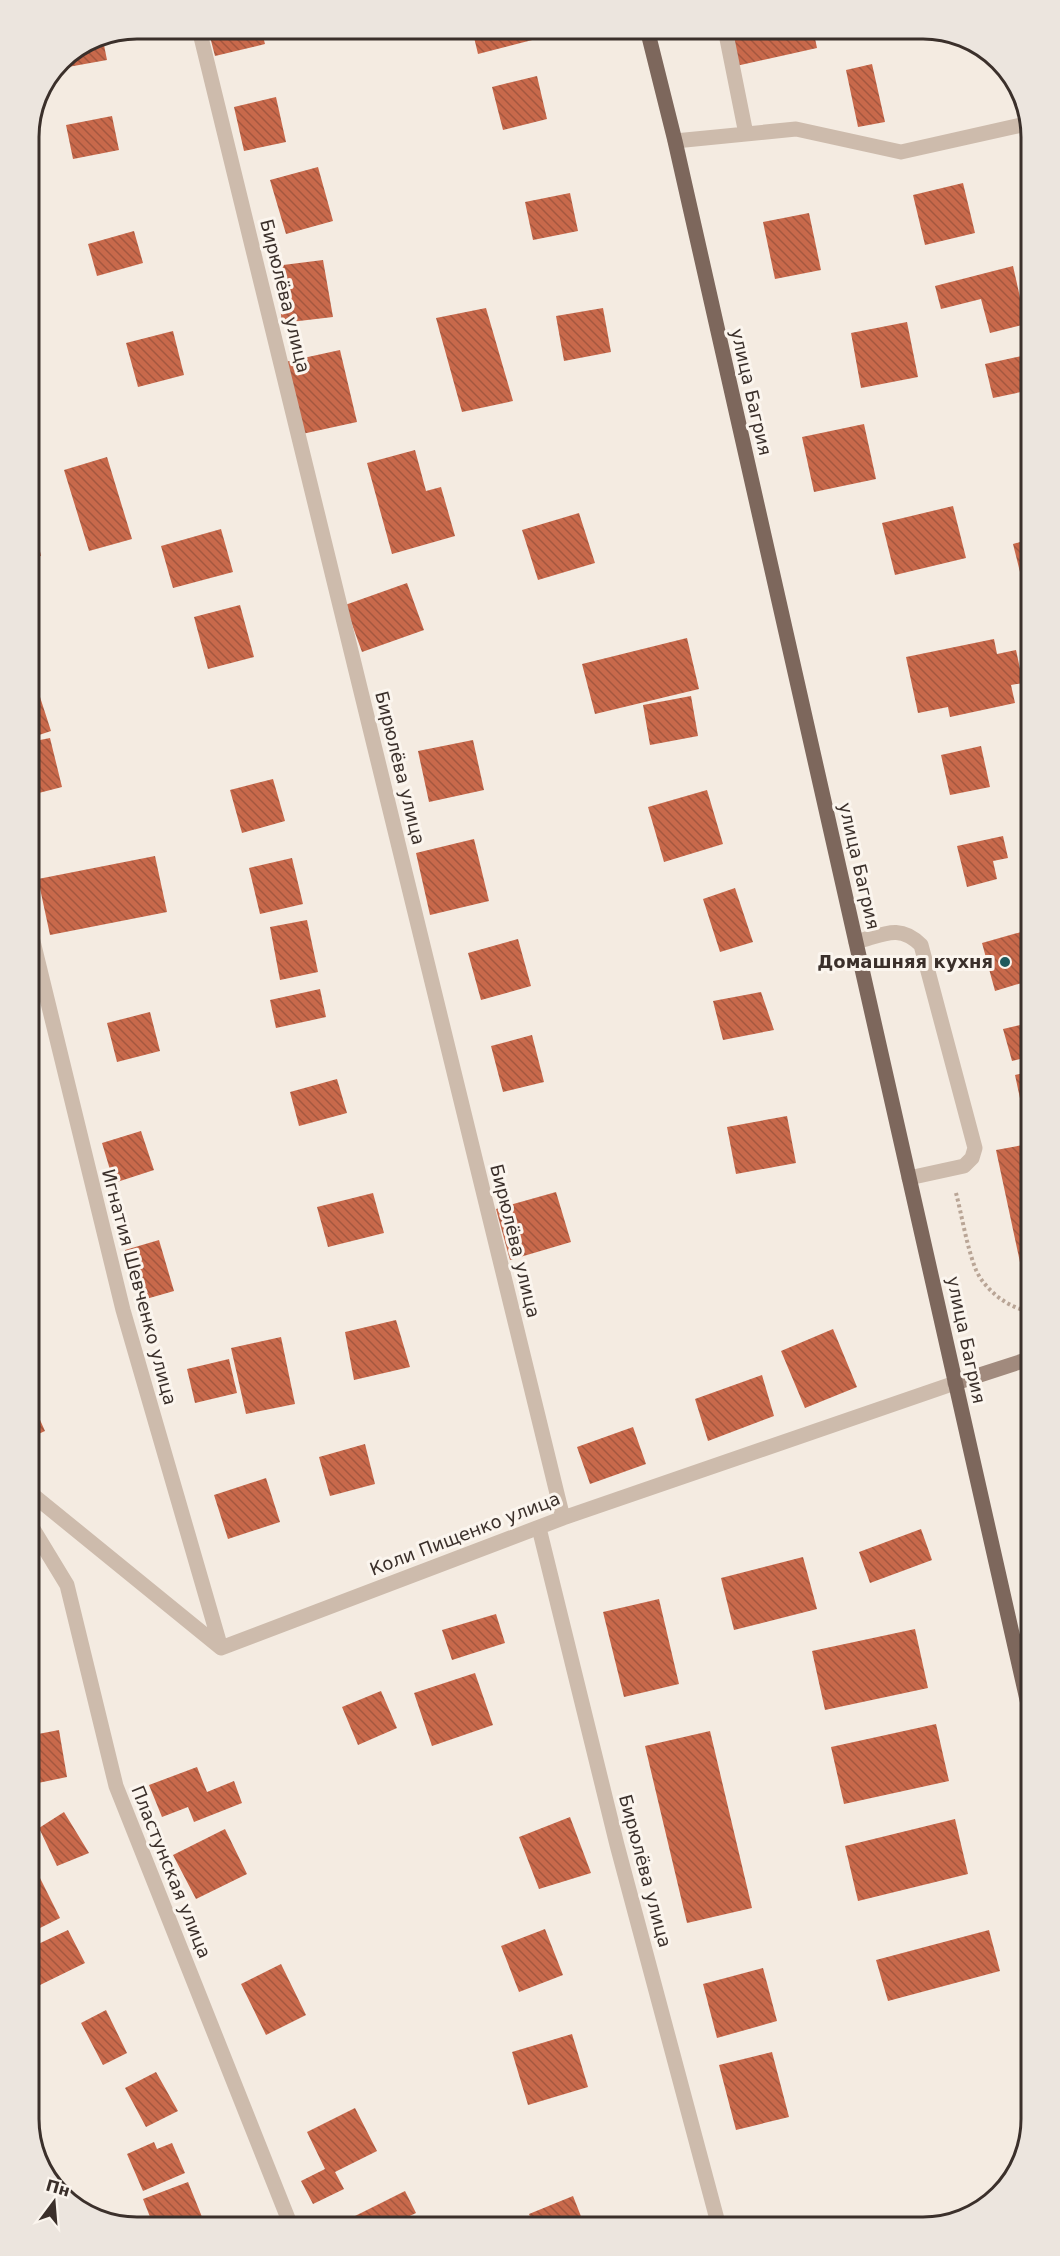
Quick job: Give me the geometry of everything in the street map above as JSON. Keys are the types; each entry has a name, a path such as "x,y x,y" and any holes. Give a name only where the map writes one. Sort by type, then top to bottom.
{"main road":[{"name":"улица Багрия","path":"650,39 675,141 955,1383 1021,1648"},
{"path":"955,1383 1021,1362"}],"street":[{"name":"Бирюлёва улица","path":"203,39 563,1518"},
{"path":"727,39 746,134"},
{"path":"675,141 796,129 901,152 1020,125"},
{"path":"856,942 898,931 911,935 921,945 975,1148 972,1158 964,1166 909,1178"},
{"name":"Игнатия Шевченко улица","path":"39,966 123,1310 221,1648"},
{"name":"Коли Пищенко улица","path":"221,1648 563,1518 955,1383"},
{"path":"39,1500 221,1648"},
{"name":"Бирюлёва улица","path":"539,1528 617,1845 716,2217"},
{"name":"Пластунская улица","path":"39,1539 68,1586 116,1786 287,2217"}],"path":[{"path":"950,1169 976,1271 999,1299 1021,1310"}],"building":[{"path":"211,39 264,39 265,44 215,56"},
{"path":"474,39 536,39 478,54"},
{"path":"729,39 815,39 817,48 736,66"},
{"path":"104,45 107,60 70,67 83,56"},
{"path":"872,64 885,122 858,127 846,70"},
{"path":"537,76 547,119 503,130 492,87"},
{"path":"276,97 286,142 244,151 234,107"},
{"path":"112,116 119,150 73,159 66,125"},
{"path":"318,167 333,221 286,234 270,180"},
{"path":"963,183 975,233 925,245 913,195"},
{"path":"570,193 578,231 533,240 525,202"},
{"path":"809,213 821,270 775,279 763,222"},
{"path":"134,231 143,263 97,276 88,244"},
{"path":"323,260 333,317 282,323 275,266"},
{"path":"1013,266 1021,302 1021,325 990,333 981,299 941,309 935,286"},
{"path":"486,308 513,401 462,412 436,318"},
{"path":"603,308 611,352 564,361 556,316"},
{"path":"907,322 918,377 861,388 851,333"},
{"path":"173,331 184,375 138,387 126,343"},
{"path":"340,350 357,422 302,434 285,362"},
{"path":"1021,356 1021,392 993,398 985,364"},
{"path":"864,424 876,479 814,492 802,437"},
{"path":"415,450 426,491 441,487 455,536 392,554 367,463"},
{"path":"107,457 132,539 89,551 64,470"},
{"path":"953,506 966,558 895,575 882,523"},
{"path":"579,513 595,563 538,580 522,530"},
{"path":"221,529 233,572 173,588 161,546"},
{"path":"1021,542 1021,576 1013,544"},
{"path":"407,583 424,630 362,652 345,605"},
{"path":"240,605 254,657 208,669 194,617"},
{"path":"687,638 699,689 595,714 582,664"},
{"path":"994,639 997,654 1016,650 1021,683 1011,685 1015,703 950,717 948,707 918,713 906,657"},
{"path":"691,696 698,736 650,745 643,705"},
{"path":"39,697 51,731 39,735"},
{"path":"50,738 62,787 39,793 39,740"},
{"path":"473,740 484,790 429,802 418,751"},
{"path":"981,746 990,787 950,795 941,755"},
{"path":"273,779 285,821 242,833 230,790"},
{"path":"707,790 723,844 664,862 648,807"},
{"path":"1003,836 1008,858 993,861 997,879 967,887 957,846"},
{"path":"474,839 489,901 430,915 416,853"},
{"path":"155,856 167,912 50,935 39,879"},
{"path":"292,858 303,904 260,914 249,868"},
{"path":"735,888 753,942 720,952 703,899"},
{"path":"307,920 318,972 280,980 270,927"},
{"path":"1021,932 1021,983 995,991 982,943"},
{"path":"518,939 531,986 481,1000 468,953"},
{"path":"320,989 326,1017 276,1028 270,1000"},
{"path":"761,992 774,1030 723,1040 713,1001"},
{"path":"150,1012 160,1051 117,1062 107,1023"},
{"path":"1021,1025 1021,1059 1012,1061 1003,1029"},
{"path":"532,1035 544,1082 503,1092 491,1046"},
{"path":"1021,1074 1021,1103 1015,1075"},
{"path":"337,1079 347,1113 299,1126 290,1092"},
{"path":"787,1116 796,1163 736,1174 727,1127"},
{"path":"141,1131 154,1170 114,1183 102,1143"},
{"path":"1021,1145 1021,1267 996,1150"},
{"path":"556,1192 571,1242 510,1260 496,1209"},
{"path":"373,1193 384,1233 328,1247 317,1207"},
{"path":"159,1240 174,1291 139,1301 125,1250"},
{"path":"396,1320 410,1367 354,1380 345,1332"},
{"path":"833,1329 857,1387 805,1408 781,1351"},
{"path":"281,1337 295,1404 246,1414 231,1348"},
{"path":"229,1359 237,1393 195,1403 187,1369"},
{"path":"762,1375 774,1416 708,1441 695,1399"},
{"path":"39,1418 45,1431 39,1434"},
{"path":"633,1427 646,1464 590,1484 577,1447"},
{"path":"365,1444 375,1484 330,1496 319,1457"},
{"path":"266,1478 280,1522 228,1539 214,1495"},
{"path":"921,1529 932,1560 870,1583 859,1552"},
{"path":"803,1557 817,1609 734,1630 721,1578"},
{"path":"659,1599 679,1684 624,1697 603,1612"},
{"path":"496,1614 505,1643 452,1660 442,1630"},
{"path":"915,1629 928,1688 825,1710 812,1651"},
{"path":"475,1673 493,1725 432,1746 414,1693"},
{"path":"381,1691 397,1728 358,1745 342,1707"},
{"path":"936,1724 949,1781 844,1804 831,1747"},
{"path":"59,1730 67,1777 39,1783 39,1734"},
{"path":"710,1731 752,1908 687,1923 645,1746"},
{"path":"197,1767 207,1792 234,1781 242,1803 194,1822 188,1807 162,1817 149,1785"},
{"path":"64,1812 89,1853 57,1866 39,1828"},
{"path":"570,1817 591,1873 539,1889 519,1837"},
{"path":"955,1819 968,1874 858,1901 845,1846"},
{"path":"225,1829 247,1874 196,1899 173,1855"},
{"path":"39,1876 60,1918 39,1928"},
{"path":"545,1929 563,1975 519,1992 501,1946"},
{"path":"68,1930 85,1963 40,1985 39,1944"},
{"path":"989,1930 1000,1971 888,2001 876,1960"},
{"path":"281,1964 306,2015 266,2035 241,1984"},
{"path":"763,1968 777,2021 717,2038 703,1984"},
{"path":"106,2010 127,2053 103,2065 81,2023"},
{"path":"572,2034 588,2087 528,2105 512,2052"},
{"path":"772,2052 789,2117 736,2130 719,2065"},
{"path":"156,2072 178,2111 146,2127 125,2088"},
{"path":"355,2108 377,2151 335,2172 344,2189 313,2204 301,2181 325,2169 307,2132"},
{"path":"154,2142 157,2149 172,2143 185,2173 143,2191 127,2154"},
{"path":"188,2182 202,2217 150,2217 143,2199"},
{"path":"405,2191 416,2213 408,2217 355,2216"},
{"path":"573,2196 581,2217 530,2217 529,2214"}],"place":[{"name":"Домашняя кухня","path":"1005,962"}]}
